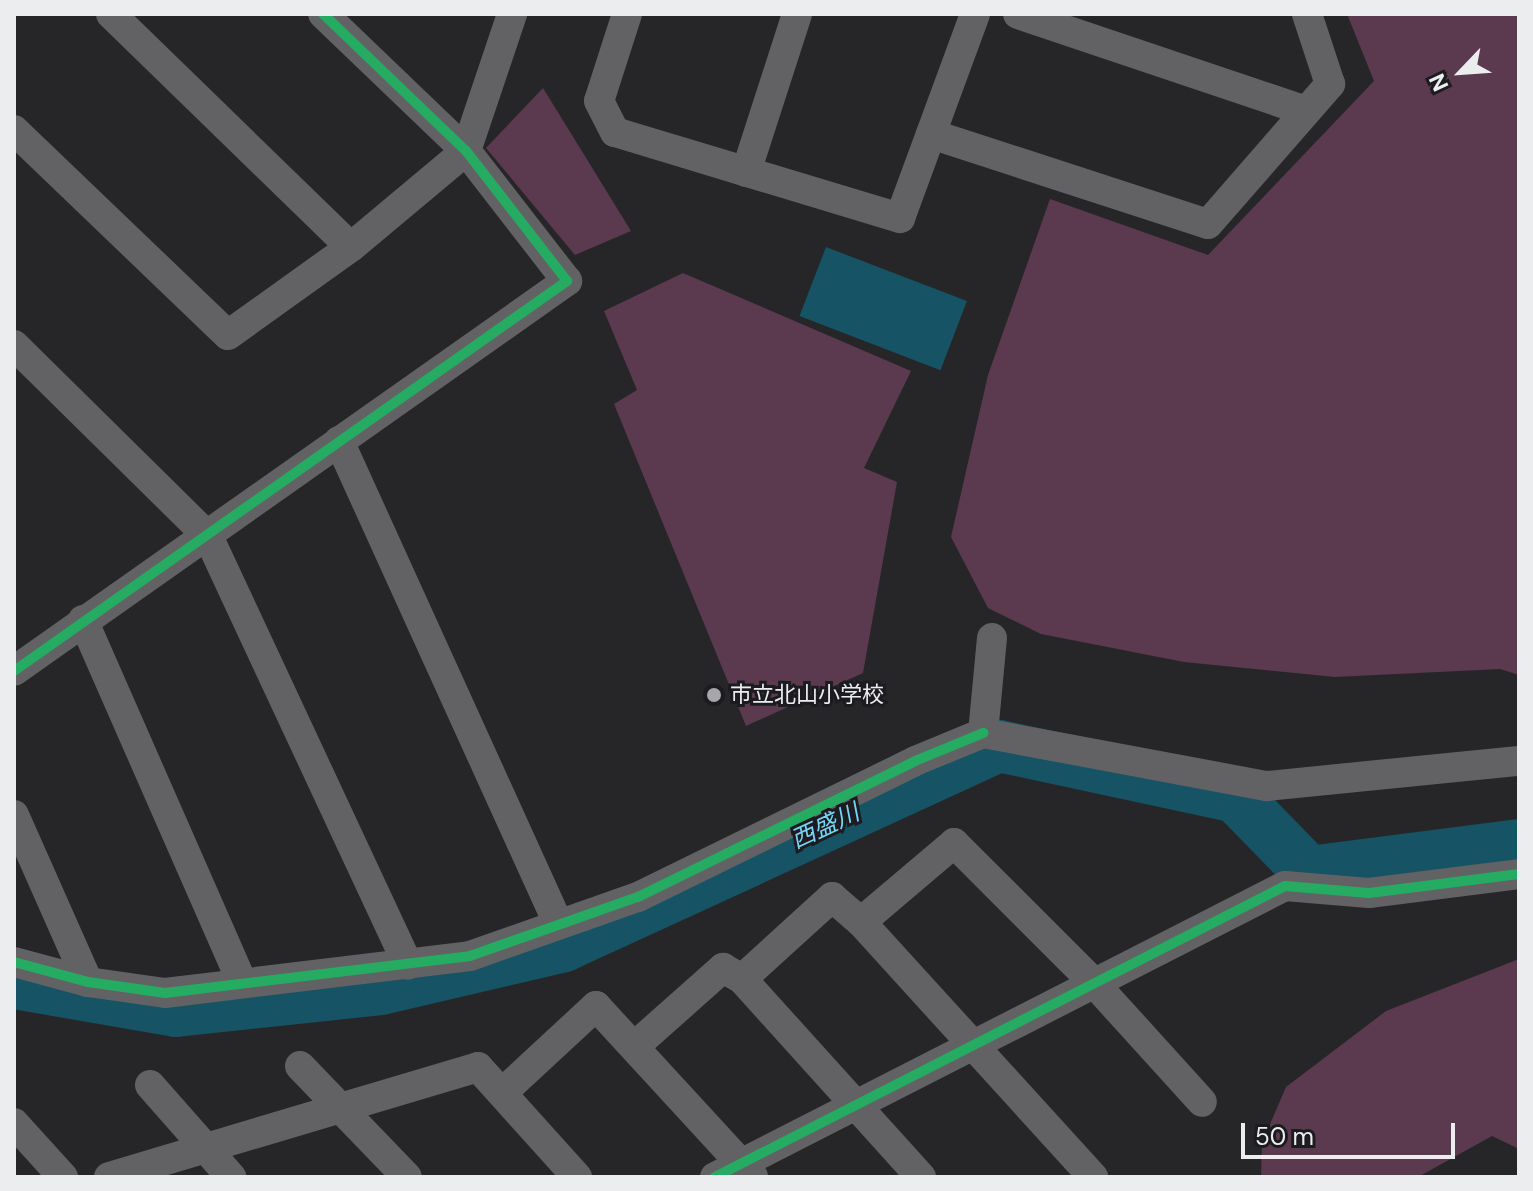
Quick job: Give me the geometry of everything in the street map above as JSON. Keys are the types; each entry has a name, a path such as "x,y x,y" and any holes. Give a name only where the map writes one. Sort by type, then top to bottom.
{"street":[{"path":"111,14 351,247"},
{"path":"14,671 567,281 466,151 323,14"},
{"path":"14,130 228,335 351,247 466,151 512,14"},
{"path":"627,14 599,101 615,132 900,218 975,14"},
{"path":"746,172 797,14"},
{"path":"1018,14 1306,111"},
{"path":"931,134 1208,224 1330,84 1307,14"},
{"path":"14,345 208,536 408,965"},
{"path":"339,441 558,923"},
{"path":"83,620 242,983"},
{"path":"983,733 992,638"},
{"path":"14,962 88,982 165,993 470,956 638,897 915,761 983,733 1267,786 1519,761"},
{"path":"14,815 88,982"},
{"path":"861,922 954,843 1095,984 1202,1102"},
{"path":"502,1093 596,1006 635,1046 736,1173 856,1106 1285,886 1369,893 1519,874"},
{"path":"742,979 832,897 861,922 1093,1177"},
{"path":"635,1046 723,968 742,979 921,1177"},
{"path":"300,1066 407,1177"},
{"path":"109,1177 478,1067 577,1177"},
{"path":"150,1085 231,1177"},
{"path":"14,1123 63,1177"}],"shaded area":[{"path":"1347,14 1519,14 1519,675 1500,669 1335,677 1184,662 1041,634 988,608 951,537 988,375 1050,199 1208,255 1374,81"},
{"path":"543,88 631,231 575,255 486,148"},
{"path":"683,273 911,371 864,468 897,482 863,673 746,726 614,404 637,390 604,311"},
{"path":"1519,959 1519,1149 1492,1136 1418,1177 1261,1177 1262,1143 1286,1087 1386,1011"}],"water":[{"path":"826,247 967,301 940,370 799,316"}],"waterway":[{"name":"西盛川","path":"14,983 176,1011 381,989 564,946 999,746 1236,797 1309,872 1519,845"}],"cycle path":[{"path":"14,671 567,281 466,151 323,14"},
{"path":"14,962 88,982 165,993 470,956 638,897 915,761 983,733"},
{"path":"715,1177 1285,886 1369,893 1519,874"}],"place":[{"name":"市立北山小学校","path":"714,695"}]}
